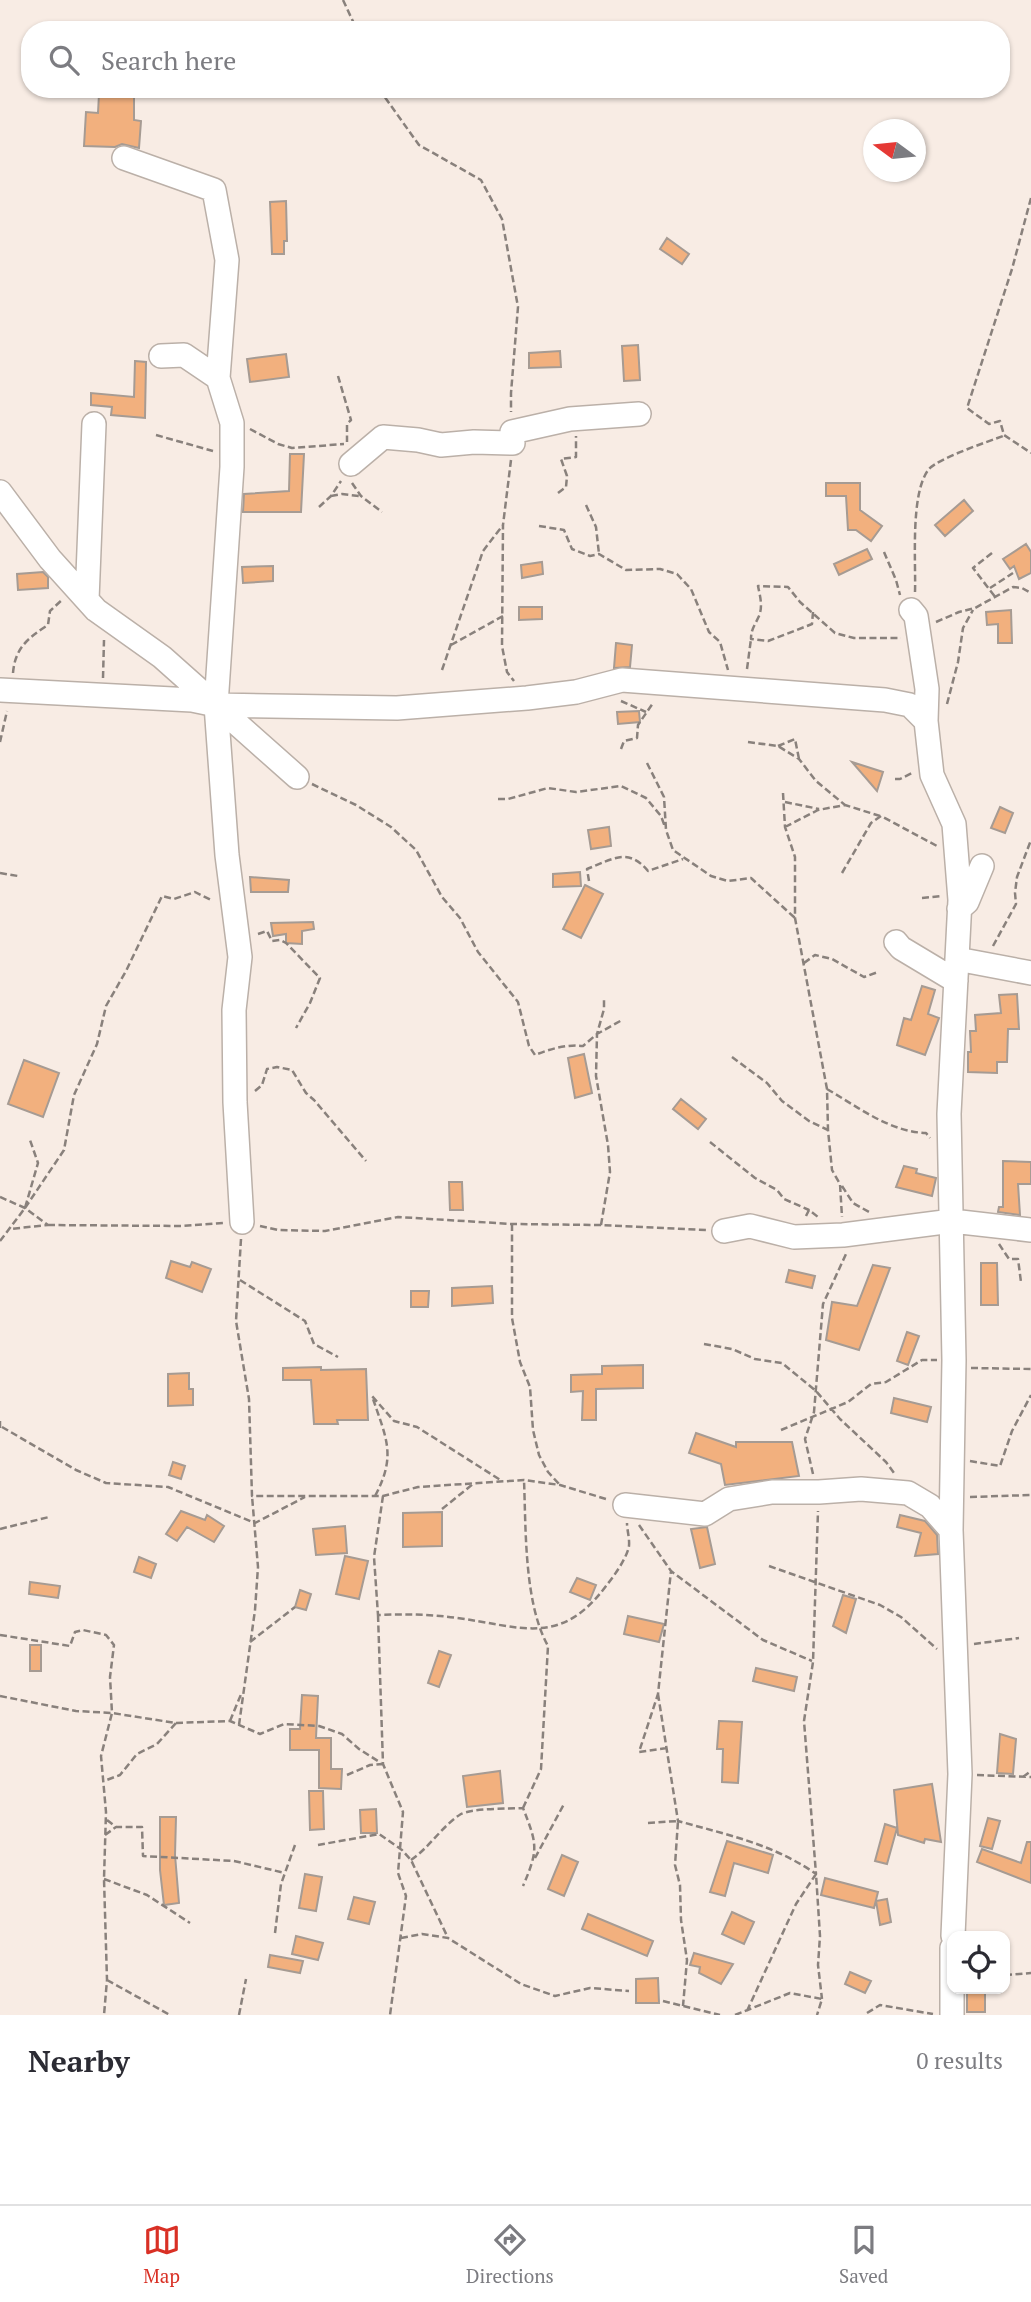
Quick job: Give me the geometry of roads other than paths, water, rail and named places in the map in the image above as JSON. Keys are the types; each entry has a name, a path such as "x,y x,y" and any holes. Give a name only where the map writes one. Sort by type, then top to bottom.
{"street":[{"path":"124,158 214,190 227,260 218,378 232,424 232,454 216,705 227,855 240,957 234,1010 235,1102 242,1222"},
{"path":"162,356 184,355 218,378"},
{"path":"349,454 383,437 441,445 513,437 578,419 639,414"},
{"path":"87,600 94,424"},
{"path":"0,492 50,559 87,600 162,657 297,777"},
{"path":"911,610 916,617 927,689 932,775 954,824 959,909 949,1114 950,1222"},
{"path":"6,690 192,700 216,705 397,708 576,692 622,680 885,700 910,705 930,734"},
{"path":"959,909 967,902 982,866"},
{"path":"895,942 918,959 957,961 1031,973"},
{"path":"957,961 981,959"},
{"path":"951,1198 961,1208 941,1229 952,1249 954,1363 951,1530 960,1774 953,1931"},
{"path":"723,1231 750,1226 794,1237 843,1235 871,1223 950,1222 1031,1230"},
{"path":"625,1505 705,1514 729,1499 772,1492 819,1493 861,1489 908,1493 930,1506 951,1530"}]}
